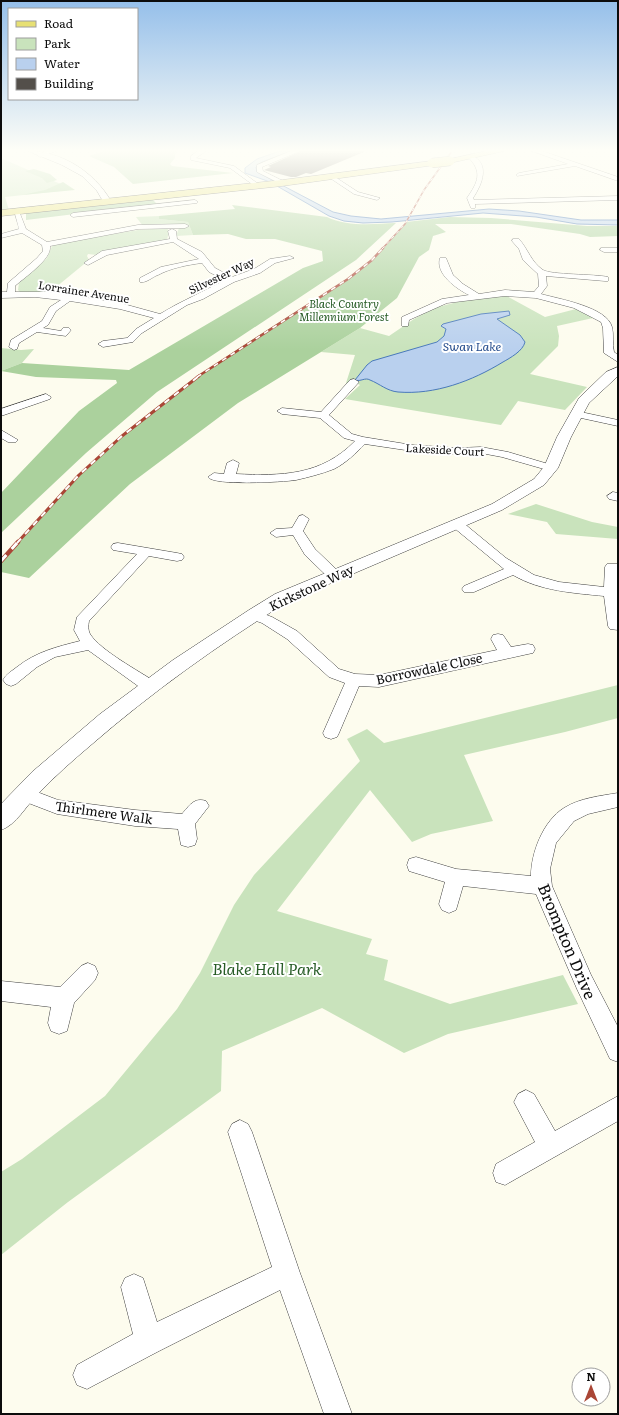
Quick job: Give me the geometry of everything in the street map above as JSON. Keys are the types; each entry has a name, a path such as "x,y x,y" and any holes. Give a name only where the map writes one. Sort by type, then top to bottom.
{"street":[{"path":"18,217 23,230 46,244 138,227 185,226"},
{"path":"128,217 138,227"},
{"path":"172,227 174,240"},
{"path":"1,236 23,230"},
{"path":"88,259 120,249 174,240 199,254 212,270 231,280"},
{"path":"506,241 519,240 526,258 542,273 608,279"},
{"path":"11,295 12,285 40,260 47,251 46,244"},
{"path":"601,250 618,250"},
{"name":"Silvester Way","path":"130,340 139,331 184,303 200,297 231,280 257,271 273,261 287,256 299,263"},
{"path":"137,274 145,279 188,263 204,260"},
{"path":"441,263 457,284 476,296"},
{"path":"536,295 543,286 542,273"},
{"path":"393,316 405,322 445,302 476,296 505,293 536,295 562,301 589,311 605,321 608,328 607,338 609,353 618,360"},
{"name":"Lorrainer Avenue","path":"1,295 35,294 120,306 162,317"},
{"path":"14,347 14,342 45,322 54,309 68,299"},
{"path":"608,328 618,329"},
{"path":"35,329 63,334 66,330"},
{"path":"103,344 130,340 144,342"},
{"name":"Kirkstone Way","path":"1,821 13,804 62,757 126,704 253,615 281,598 497,507 539,482 551,468 576,414 584,401 610,375 618,371"},
{"path":"282,411 324,415 350,386 331,387"},
{"path":"1,412 46,397"},
{"path":"576,414 618,423"},
{"name":"Lakeside Court","path":"324,415 326,419 339,431 348,436 362,440 412,448 457,451 480,450 504,454 551,468"},
{"path":"1,433 12,440"},
{"path":"214,477 272,479 312,472 325,468 348,456 362,440"},
{"path":"229,478 233,463"},
{"path":"297,531 303,519"},
{"path":"457,524 514,570 528,578 611,592"},
{"path":"276,533 297,531"},
{"path":"297,531 310,552 334,576"},
{"path":"118,547 177,557"},
{"path":"146,552 82,620 82,634 91,644 151,686"},
{"path":"612,567 611,592 616,626"},
{"path":"469,589 514,570"},
{"name":"Borrowdale Close","path":"253,615 267,620 292,635 334,674 354,680 379,681 502,646 528,648"},
{"path":"11,680 32,663 51,653 91,644"},
{"path":"331,733 354,680"},
{"name":"Thirlmere Walk","path":"24,794 57,807 135,818 187,831 200,806"},
{"name":"Brompton Drive","path":"618,800 580,808 569,814 551,833 543,850 540,872 542,886 584,982 618,1051"},
{"path":"416,866 456,877 542,886"},
{"path":"448,904 456,877"},
{"path":"59,1023 64,998 88,973"},
{"path":"1,991 64,998"},
{"path":"526,1102 550,1147"},
{"path":"505,1173 618,1108"},
{"path":"240,1132 287,1273 338,1414"},
{"path":"87,1375 149,1341 287,1273"},
{"path":"134,1287 149,1341"}],"green space":[{"path":"26,217 50,217 26,220"},
{"path":"136,217 159,217 159,219 188,222 193,235 176,236 179,228 187,228 185,225 143,226"},
{"name":"Black Country Millennium Forest","path":"159,217 327,217 352,224 396,223 356,260 157,392 86,453 1,533 1,493 79,411 117,383 116,380 36,377 1,371 22,363 129,370 303,268 323,261 322,251 275,239 246,239 228,234 193,235 188,222 159,219"},
{"name":"Black Country Millennium Forest","path":"451,217 491,218 587,226 618,226 618,236 590,237 580,234 511,224 435,224 446,232 433,236 429,250 419,257 397,298 360,328 238,403 130,484 29,578 1,572 1,562 60,496 90,465 123,435 150,412 208,370 267,330 357,273 378,255 406,222"},
{"path":"167,228 169,231 167,240 119,248 97,255 88,254 87,256 89,260 50,292 20,292 18,290 19,283 47,258 53,244 138,230"},
{"path":"505,295 545,317 576,309 593,318 557,326 559,336 558,346 530,374 587,387 565,410 518,401 501,425 345,399 360,385 354,382 346,383 355,355 321,352 360,328 389,336 414,319 434,308 473,298"},
{"path":"1,348 21,350 34,349 22,363 1,371"},
{"path":"536,504 592,522 618,527 618,539 556,534 547,522 508,514"},
{"name":"Blake Hall Park","path":"618,685 618,718 565,732 464,755 493,821 431,834 412,842 370,790 277,911 372,939 366,954 388,960 384,980 450,1004 563,975 578,1004 448,1034 404,1053 322,1008 222,1051 221,1091 68,1202 1,1255 1,1172 22,1159 105,1096 177,1009 200,973 234,905 254,875 360,761 347,739 367,729 384,743"}],"water":[{"path":"332,217 381,219 402,217 442,217 392,222 363,223 344,221"},
{"path":"536,217 561,217 581,220 618,220 618,225 577,224"},
{"name":"Swan Lake","path":"509,311 510,315 497,319 520,335 525,342 524,345 513,356 466,381 439,389 398,392 390,390 368,379 355,380 372,361 437,342 444,336 446,329 441,326 443,324 481,314"}],"railway":[{"path":"382,249 405,224 409,217"},
{"path":"197,377 348,279 372,260 383,248"},
{"path":"17,543 79,475 122,436 199,376"},
{"path":"1,561 18,542"}]}
